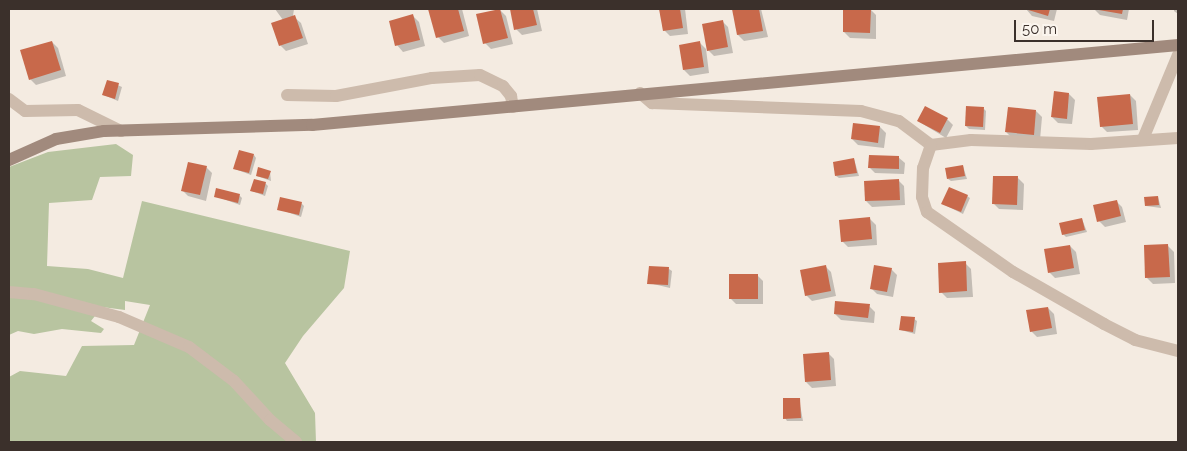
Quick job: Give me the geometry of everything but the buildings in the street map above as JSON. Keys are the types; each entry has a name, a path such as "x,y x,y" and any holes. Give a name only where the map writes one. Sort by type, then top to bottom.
{"street":[{"path":"9,160 56,139 121,131 312,124 1178,45"},
{"path":"1143,140 1178,55"},
{"path":"287,95 336,96 471,74 493,79 503,86 511,96 513,107"},
{"path":"640,93 652,103 861,111 899,121 931,145 971,140 1091,144 1178,138"},
{"path":"9,99 25,110 78,110 121,131"},
{"path":"931,145 923,168 922,197 927,212 1013,272 1104,324 1135,340 1178,351"},
{"path":"9,292 34,294 119,316 189,347 234,381 270,420 296,442"}],"green space":[{"path":"116,144 133,155 131,176 100,177 92,200 49,203 47,266 88,269 123,278 142,201 350,251 344,288 303,336 285,363 315,413 316,442 9,442 9,377 20,371 66,376 82,346 134,345 150,305 125,301 125,310 102,307 91,321 104,329 101,333 62,329 34,334 18,331 9,335 9,167 48,152"}]}
